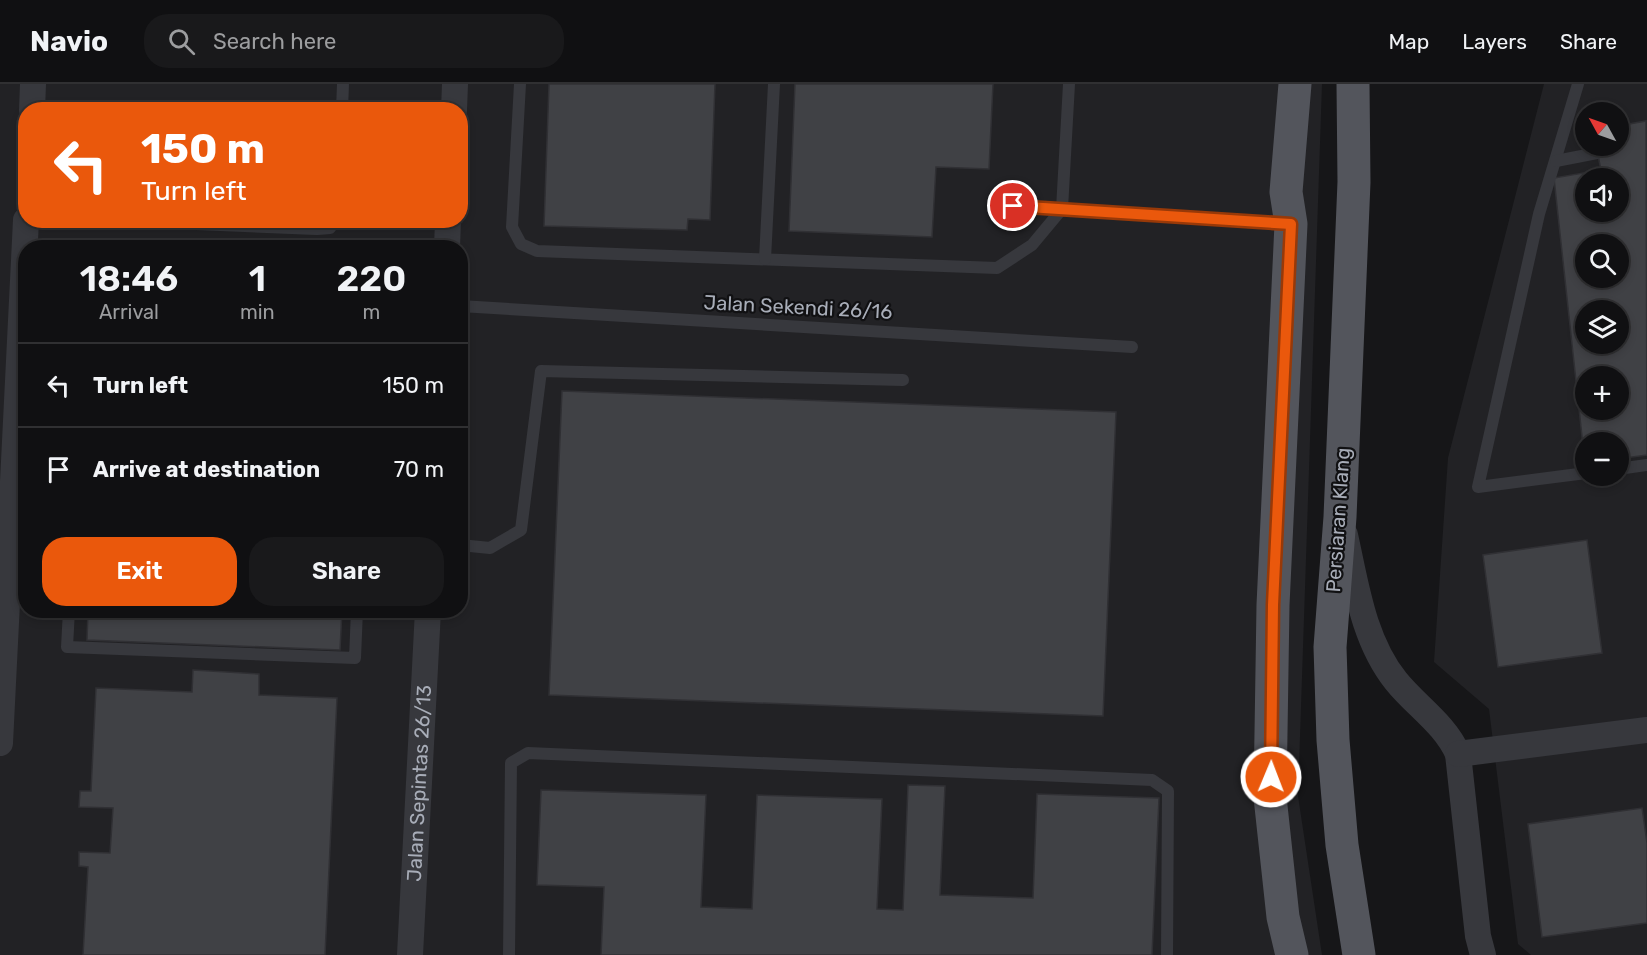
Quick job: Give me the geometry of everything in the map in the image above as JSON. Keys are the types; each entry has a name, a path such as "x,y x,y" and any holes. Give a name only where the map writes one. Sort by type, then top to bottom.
{"main road":[{"path":"1282,84 1286,192 1291,224 1273,605 1270,797 1282,917 1292,955"},
{"path":"1286,192 1295,84"},
{"name":"Persiaran Klang","path":"1353,84 1354,182 1340,517 1330,647 1333,740 1342,845 1359,955"},
{"path":"1354,182 1377,84"}],"street":[{"path":"32,102 33,84"},
{"path":"454,102 455,84"},
{"path":"0,743 18,486"},
{"path":"1340,517 1372,643 1395,680 1451,739 1458,754 1478,936 1483,955"},
{"name":"Jalan Sepintas 26/13","path":"410,955 428,618"},
{"path":"1458,754 1647,730"}],"lane":[{"path":"342,102 343,84"},
{"path":"520,84 512,227 521,244 537,250 997,268 1032,245 1062,209 1069,84"},
{"path":"765,259 774,84"},
{"path":"1575,474 1478,487 1539,214 1578,84"},
{"path":"1556,161 1582,156"},
{"path":"1013,206 1291,224"},
{"path":"293,228 330,228"},
{"name":"Jalan Sekendi 26/16","path":"468,306 1132,347"},
{"path":"468,546 490,548 521,530 541,371 903,380"},
{"path":"1629,467 1647,465"},
{"path":"69,618 67,647 355,658 357,618"},
{"path":"509,955 511,763 528,753 1152,780 1168,791 1167,955"}],"shaded area":[{"path":"0,84 1322,84 1298,796 1322,955 0,955"},
{"path":"1544,84 1647,84 1647,955 1531,955 1518,944 1489,709 1434,662 1448,458"}],"building":[{"path":"549,84 715,84 710,220 688,219 687,230 544,226"},
{"path":"795,84 993,84 989,169 936,167 932,237 789,231"},
{"path":"1646,121 1647,455 1629,457 1629,432 1582,432 1580,420 1629,420 1629,366 1575,366 1575,372 1554,178 1575,174 1575,222 1629,222 1629,168 1601,168 1598,156 1629,156 1629,124"},
{"path":"562,391 1116,412 1103,716 549,695"},
{"path":"1587,540 1602,653 1498,667 1483,555"},
{"path":"88,618 342,618 340,650 87,640"},
{"path":"193,670 259,674 259,695 337,698 325,955 83,955 88,867 79,866 79,852 110,853 113,808 79,807 80,791 91,791 96,688 192,692"},
{"path":"908,785 945,786 940,895 1033,898 1037,794 1159,798 1152,955 601,955 604,887 537,885 541,790 706,795 701,907 752,909 757,795 882,799 877,909 903,910"},
{"path":"1642,808 1647,843 1647,923 1542,937 1528,824"}],"route":[{"path":"1013,206 1291,224 1273,605 1271,777"}]}
